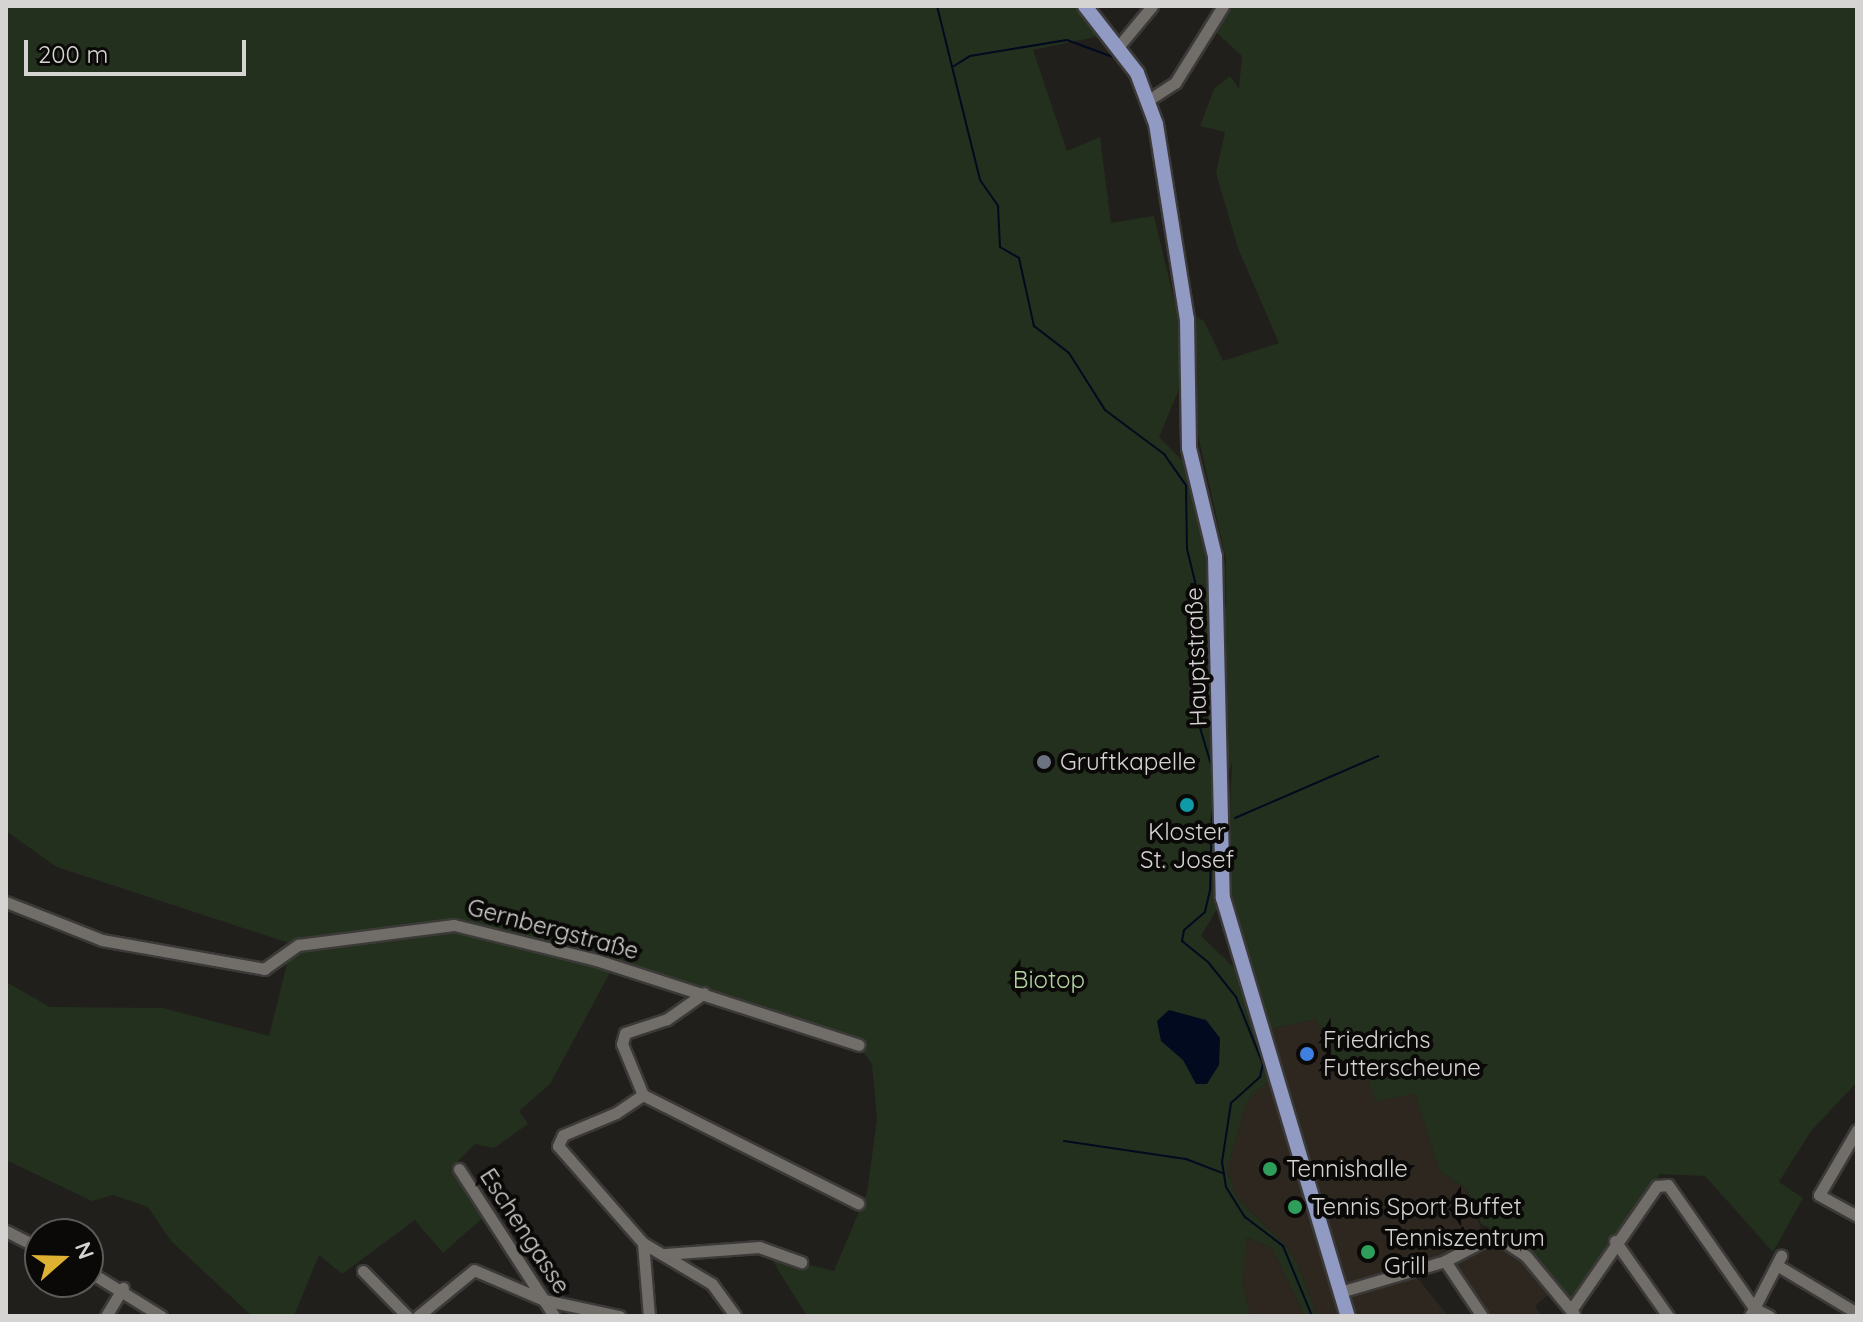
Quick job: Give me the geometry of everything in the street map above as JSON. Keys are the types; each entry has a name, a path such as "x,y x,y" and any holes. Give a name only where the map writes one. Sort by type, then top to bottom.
{"main road":[{"name":"Hauptstraße","path":"1085,6 1118,47 1150,99 1187,319 1189,448 1215,556 1223,898 1348,1316"}],"street":[{"path":"1118,47 1152,6"},
{"path":"1150,99 1175,83 1223,6"},
{"name":"Gernbergstraße","path":"6,902 102,940 264,969 298,945 454,925 596,960 859,1045"},
{"path":"704,993 667,1019 623,1036 643,1095 858,1203"},
{"path":"643,1095 616,1113 563,1135 558,1146 643,1243 712,1284 735,1316"},
{"path":"1857,1130 1819,1195 1857,1216"},
{"name":"Eschengasse","path":"459,1169 554,1316"},
{"path":"1340,1292 1445,1261 1486,1238 1504,1237 1573,1313 1615,1241 1657,1186 1668,1185 1752,1312 1769,1316"},
{"path":"6,1231 24,1240"},
{"path":"1615,1241 1668,1316"},
{"path":"643,1243 649,1316"},
{"path":"665,1254 759,1247 801,1262"},
{"path":"1445,1261 1482,1316"},
{"path":"1752,1312 1781,1262 1857,1313"},
{"path":"418,1316 474,1270 544,1300 619,1316"},
{"path":"363,1271 407,1316"},
{"path":"104,1279 123,1288 161,1316"},
{"path":"106,1316 123,1288"}],"shaded area":[{"path":"1316,1019 1339,1071 1365,1063 1415,1094 1440,1171 1467,1189 1483,1234 1440,1258 1489,1239 1502,1242 1549,1294 1535,1306 1541,1316 1476,1316 1443,1266 1415,1275 1448,1316 1317,1316 1298,1265 1286,1246 1237,1198 1227,1169 1247,1102 1279,1070 1266,1030"},
{"path":"1245,1237 1272,1248 1305,1316 1250,1316 1243,1285"}],"green space":[{"name":"Biotop","path":"6,6 1079,6 1100,36 1033,50 1067,151 1100,137 1111,223 1154,216 1176,308 1185,312 1187,370 1159,437 1193,471 1213,570 1226,677 1226,559 1198,435 1192,314 1204,321 1223,361 1279,343 1238,248 1216,173 1225,132 1200,126 1214,89 1230,76 1239,89 1242,56 1205,22 1220,6 1857,6 1857,1082 1811,1131 1779,1182 1803,1198 1773,1252 1705,1176 1660,1174 1570,1304 1511,1237 1481,1224 1467,1189 1440,1171 1415,1094 1375,1101 1365,1064 1339,1072 1316,1019 1270,1029 1232,899 1228,859 1232,763 1220,796 1221,902 1201,936 1242,975 1279,1070 1247,1102 1227,1169 1237,1198 1286,1246 1298,1265 1317,1316 1305,1316 1272,1248 1246,1237 1243,1285 1250,1316 807,1316 769,1255 834,1271 867,1193 877,1119 872,1064 855,1041 613,967 550,1084 519,1111 528,1124 494,1148 475,1144 452,1167 486,1215 443,1253 415,1220 342,1274 319,1255 294,1316 252,1316 171,1241 148,1207 113,1195 92,1201 6,1160 6,982 50,1007 163,1008 269,1036 292,944 57,867 6,831"}],"water":[{"path":"1169,1010 1206,1020 1220,1038 1219,1065 1207,1084 1196,1084 1183,1060 1161,1041 1157,1021"}],"waterway":[{"path":"937,6 980,180 998,206 1000,247 1019,258 1034,326 1069,353 1105,410 1164,454 1186,486 1187,549 1204,618 1198,721 1213,771 1210,890 1205,912 1184,930 1182,941 1208,962 1236,997 1263,1064 1260,1077 1231,1103 1222,1162 1226,1187 1245,1217 1283,1246 1312,1316"},
{"path":"954,66 970,56 1067,40 1113,57"},
{"path":"1235,818 1378,756"},
{"path":"1064,1141 1186,1159 1223,1173"}],"place":[{"name":"Gruftkapelle","path":"1044,762"},
{"name":"Kloster St. Josef","path":"1187,805"},
{"name":"Friedrichs Futterscheune","path":"1307,1054"},
{"name":"Tennishalle","path":"1270,1169"},
{"name":"Tennis Sport Buffet","path":"1295,1207"},
{"name":"Tenniszentrum Grill","path":"1368,1252"}]}
